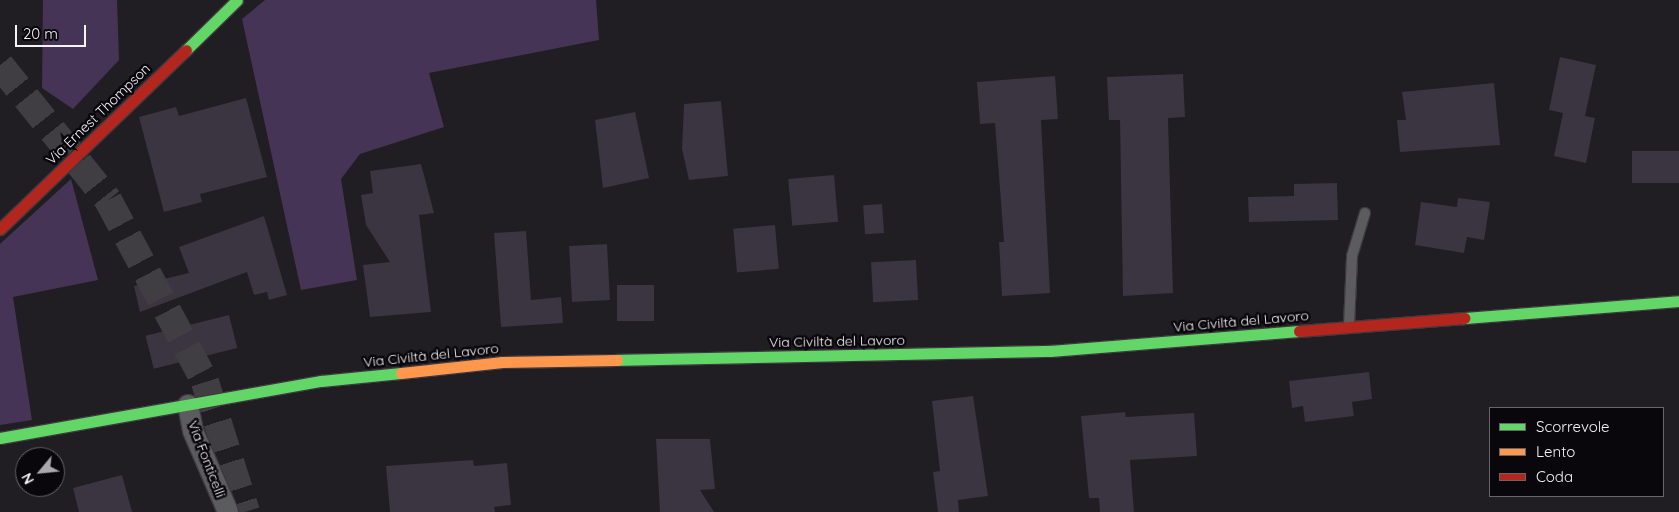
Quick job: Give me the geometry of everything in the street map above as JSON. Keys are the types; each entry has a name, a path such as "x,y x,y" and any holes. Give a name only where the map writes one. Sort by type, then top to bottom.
{"main road":[{"name":"Via Ernest Thompson","path":"0,229 237,0"},
{"name":"Via Civiltà del Lavoro","path":"0,438 321,381 502,362 1050,351 1679,301"}],"street":[{"name":"Via Fonticelli","path":"188,404 194,431 228,512"}],"lane":[{"path":"1349,327 1352,256 1365,213"}],"shaded area":[{"path":"43,0 117,0 119,60 73,109 42,88"},
{"path":"265,0 596,0 599,40 429,73 444,127 360,154 341,179 357,280 301,290 242,19"},
{"path":"71,179 98,280 13,297 32,420 0,425 0,244"}],"building":[{"path":"1560,57 1596,65 1585,116 1595,118 1586,163 1554,156 1563,113 1549,110"},
{"path":"1183,74 1185,117 1168,118 1173,293 1123,296 1120,120 1109,120 1107,77"},
{"path":"1055,76 1058,119 1041,120 1050,293 1002,296 999,242 1004,242 995,123 980,124 977,82"},
{"path":"1494,83 1500,145 1400,152 1397,120 1406,120 1402,92"},
{"path":"246,98 267,177 200,194 202,202 164,212 139,117 176,107 179,116"},
{"path":"721,101 728,176 689,180 682,149 684,104"},
{"path":"635,112 649,178 603,188 595,120"},
{"path":"1632,151 1679,151 1679,183 1632,183"},
{"path":"421,164 434,213 419,215 431,312 370,317 363,265 390,262 366,225 361,195 373,193 370,171"},
{"path":"834,175 838,222 792,226 788,179"},
{"path":"1337,183 1338,220 1249,222 1248,197 1294,196 1294,184"},
{"path":"1458,198 1490,202 1484,240 1467,237 1464,253 1415,245 1421,202 1457,207"},
{"path":"882,204 884,233 865,234 863,205"},
{"path":"264,216 287,295 269,300 267,292 254,295 247,272 140,312 134,286 189,273 179,247"},
{"path":"775,225 779,269 737,272 733,229"},
{"path":"526,231 531,300 561,297 563,323 501,327 494,233"},
{"path":"607,244 610,300 572,302 569,246"},
{"path":"916,260 918,300 873,302 871,262"},
{"path":"617,285 654,285 654,321 617,321"},
{"path":"229,315 237,348 154,369 146,336"},
{"path":"1369,372 1372,399 1352,402 1354,416 1305,422 1303,406 1292,408 1289,381"},
{"path":"973,396 988,496 958,500 959,512 938,512 933,472 940,471 932,401"},
{"path":"1125,412 1126,417 1194,413 1197,456 1130,460 1134,512 1100,512 1099,498 1089,498 1081,416"},
{"path":"656,439 710,439 715,489 700,490 714,512 660,512"},
{"path":"473,460 474,466 507,463 511,505 494,507 495,512 390,512 386,466"},
{"path":"122,475 132,512 79,512 73,488"}],"tunnel":[{"path":"0,65 108,200 205,382 246,512"}],"traffic: fast":[{"path":"186,50 237,0"},
{"path":"1464,318 1679,301"},
{"path":"617,360 1050,351 1299,331"},
{"path":"0,438 321,381 401,373"}],"traffic: slow":[{"path":"401,373 502,362 617,360"}],"traffic: jam":[{"path":"0,229 186,50"},
{"path":"1299,331 1464,318"}]}
